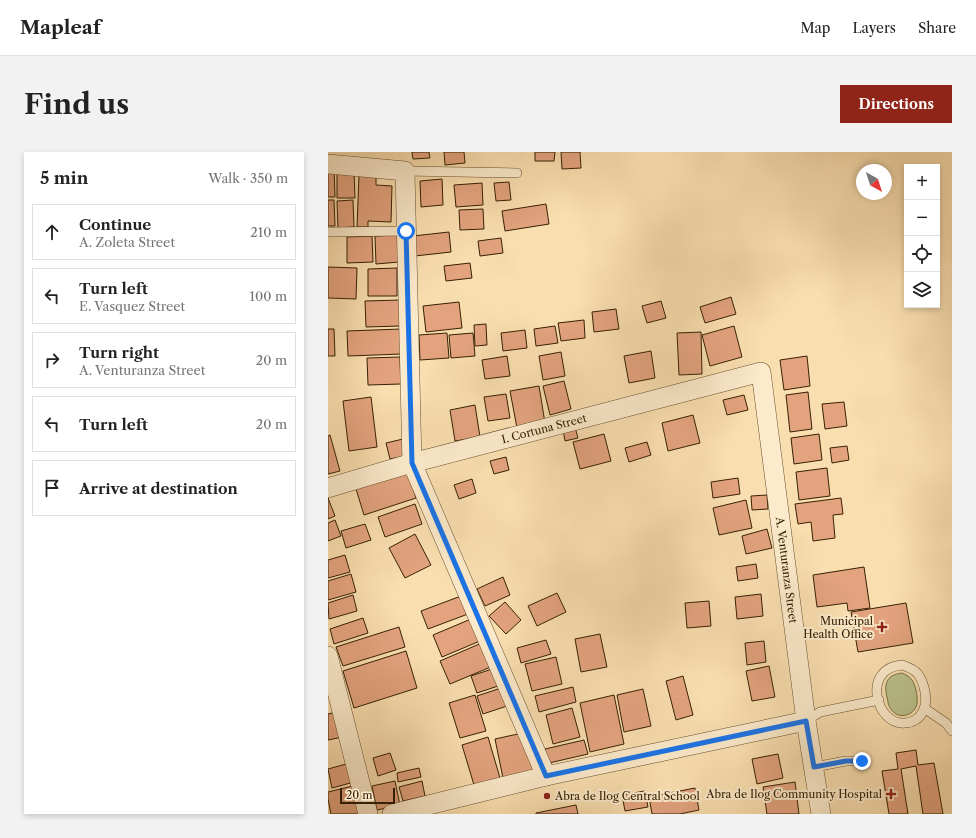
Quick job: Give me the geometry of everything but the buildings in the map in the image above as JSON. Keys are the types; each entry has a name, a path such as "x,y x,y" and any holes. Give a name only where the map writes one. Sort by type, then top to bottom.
{"street":[{"path":"328,164 405,171 412,463 546,776"},
{"name":"I. Cortuna Street","path":"328,488 412,463 761,372"},
{"name":"A. Venturanza Street","path":"761,372 806,721 821,814"},
{"path":"328,656 368,814"},
{"path":"392,814 546,776 806,721"}],"lane":[{"path":"405,171 517,173"},
{"path":"328,232 406,231"},
{"path":"902,665 911,668 918,674 922,681 926,704 924,708 923,712 917,719 909,723 900,724 891,721 885,715 879,700 877,685 880,677 886,670 894,666 902,665"},
{"path":"806,721 820,712 879,700"},
{"path":"924,708 946,723 952,731"},
{"path":"814,767 846,761 862,761"}],"green space":[{"path":"902,673 912,680 916,689 917,697 917,704 914,710 904,716 897,714 890,708 886,692 886,684 889,678"}],"place":[{"name":"Municipal Health Office","path":"882,627"},
{"name":"Abra de Ilog Community Hospital","path":"891,794"},
{"name":"Abra de Ilog Central School","path":"547,796"}],"route":[{"path":"406,231 412,463 546,776 806,721 814,767 846,761 862,761"}]}
